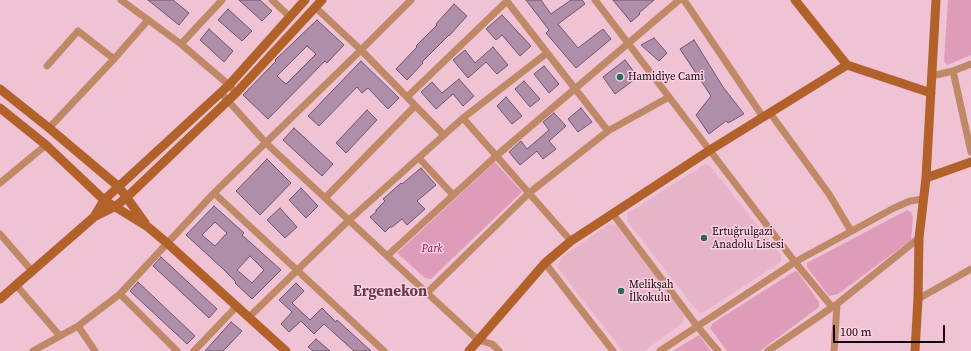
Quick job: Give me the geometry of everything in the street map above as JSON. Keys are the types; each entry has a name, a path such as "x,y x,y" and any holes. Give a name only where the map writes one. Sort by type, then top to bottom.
{"main road":[{"path":"94,217 104,200 229,85 305,0"},
{"path":"0,299 94,217 116,206 127,197 236,93 322,0"},
{"path":"795,0 847,65 931,93"},
{"path":"915,351 919,238 922,199 926,178 936,0"},
{"path":"469,351 545,263 571,241 710,150 847,65"},
{"path":"0,89 119,186 148,227"},
{"path":"0,108 46,145 104,200 148,227 167,243 285,351"},
{"path":"926,178 971,162"}],"street":[{"path":"181,44 222,0"},
{"path":"272,0 290,17"},
{"path":"33,351 78,326 120,294 214,193 411,0"},
{"path":"595,0 795,262 834,305 834,351"},
{"path":"387,256 496,156 679,0"},
{"path":"684,0 767,115 829,194 851,231"},
{"path":"126,1 148,20 181,44 229,85 236,93"},
{"path":"407,97 507,1 608,131"},
{"path":"315,7 361,50 444,135"},
{"path":"49,128 114,59 148,20"},
{"path":"47,66 78,31 114,59"},
{"path":"249,317 349,220 463,118 547,52"},
{"path":"932,76 971,64"},
{"path":"953,70 971,152"},
{"path":"221,93 266,143 426,293 478,340 492,344 499,351"},
{"path":"426,293 529,193 608,131 669,97"},
{"path":"325,198 415,106"},
{"path":"463,118 571,241"},
{"path":"0,183 46,145"},
{"path":"419,158 453,195"},
{"path":"214,193 384,351"},
{"path":"660,351 795,262 894,208 910,201 922,199"},
{"path":"613,214 718,351"},
{"path":"0,234 32,271"},
{"path":"768,351 834,305 919,238"},
{"path":"545,263 613,351"},
{"path":"918,299 971,269"},
{"path":"16,285 60,336"},
{"path":"120,294 176,351"},
{"path":"194,351 237,306"},
{"path":"78,326 94,351"}],"shaded area":[{"name":"Ertuğrulgazi Anadolu Lisesi","path":"705,164 710,166 781,255 781,262 704,312 698,312 627,221 628,213"},
{"name":"Melikşah İlkokulu","path":"609,224 617,225 684,315 683,323 644,351 623,351 557,267 562,257"}],"green space":[{"path":"948,0 971,0 971,55 947,65 944,61"},
{"name":"Park","path":"495,162 522,192 431,279 425,278 397,253"},
{"path":"907,210 911,212 913,217 911,240 838,294 829,296 807,267 807,263"},
{"path":"795,271 798,272 819,302 819,307 760,351 727,351 710,328 713,323"},
{"path":"699,335 711,351 673,351"}],"building":[{"path":"148,0 173,0 189,13 179,25"},
{"path":"239,0 260,0 272,11 262,21"},
{"path":"526,0 541,0 551,14 571,0 582,0 585,4 558,24 578,48 603,29 611,39 576,68 546,33 549,30"},
{"path":"613,0 654,0 631,22"},
{"path":"454,4 467,16 422,62 423,63 407,80 396,69 437,25 436,24"},
{"path":"228,9 252,31 242,41 218,20"},
{"path":"502,15 531,46 520,56 502,35 496,40 486,29"},
{"path":"317,20 344,45 327,63 325,61 268,119 243,95 276,61 275,60","holes":["307,46 316,54 286,84 277,76"]},
{"path":"209,29 233,51 224,62 200,40"},
{"path":"654,38 667,53 659,61 641,45"},
{"path":"694,40 723,87 744,114 728,123 726,121 709,134 696,115 711,96 680,49"},
{"path":"493,47 508,65 497,74 486,62 468,78 453,60 465,50 475,63"},
{"name":"Hamidiye Cami","path":"625,60 638,77 615,94 603,77"},
{"path":"361,61 399,98 388,109 368,88 362,93 357,87 319,126 308,116"},
{"path":"544,66 559,84 549,93 534,74"},
{"path":"459,79 474,96 463,106 453,94 436,109 421,92 432,82 442,93"},
{"path":"524,81 540,99 530,107 515,89"},
{"path":"506,97 522,116 512,124 497,106"},
{"path":"581,108 592,122 578,132 568,119"},
{"path":"367,110 377,120 346,153 336,143"},
{"path":"554,113 566,126 549,141 556,149 543,159 537,151 520,165 509,152 521,141 527,149 549,130 543,122"},
{"path":"294,128 333,164 322,176 283,140"},
{"path":"267,159 291,183 260,215 236,191"},
{"path":"421,168 436,185 417,201 425,209 407,225 402,219 385,232 370,217 385,201 383,199"},
{"path":"301,188 318,206 306,218 289,200"},
{"path":"214,206 244,233 242,235 281,270 252,299 222,268 186,235","holes":["215,222 227,233 215,246 202,235","250,256 264,270 252,283 237,270"]},
{"path":"280,208 297,227 285,238 267,220"},
{"path":"161,257 217,309 209,318 153,266"},
{"path":"138,282 195,336 187,344 130,291"},
{"path":"296,283 304,291 292,303 310,320 322,308 336,322 337,320 371,351 354,351 324,324 314,334 301,321 289,332 281,324 292,312 279,300"},
{"path":"231,322 242,331 223,351 205,351"},
{"path":"316,339 330,351 313,351 308,347"}],"place":[{"name":"Hamidiye Cami","path":"620,77"},
{"name":"Ertuğrulgazi Anadolu Lisesi","path":"704,238"},
{"name":"Melikşah İlkokulu","path":"621,291"}],"district":[{"name":"Ergenekon","path":"390,292"}]}
